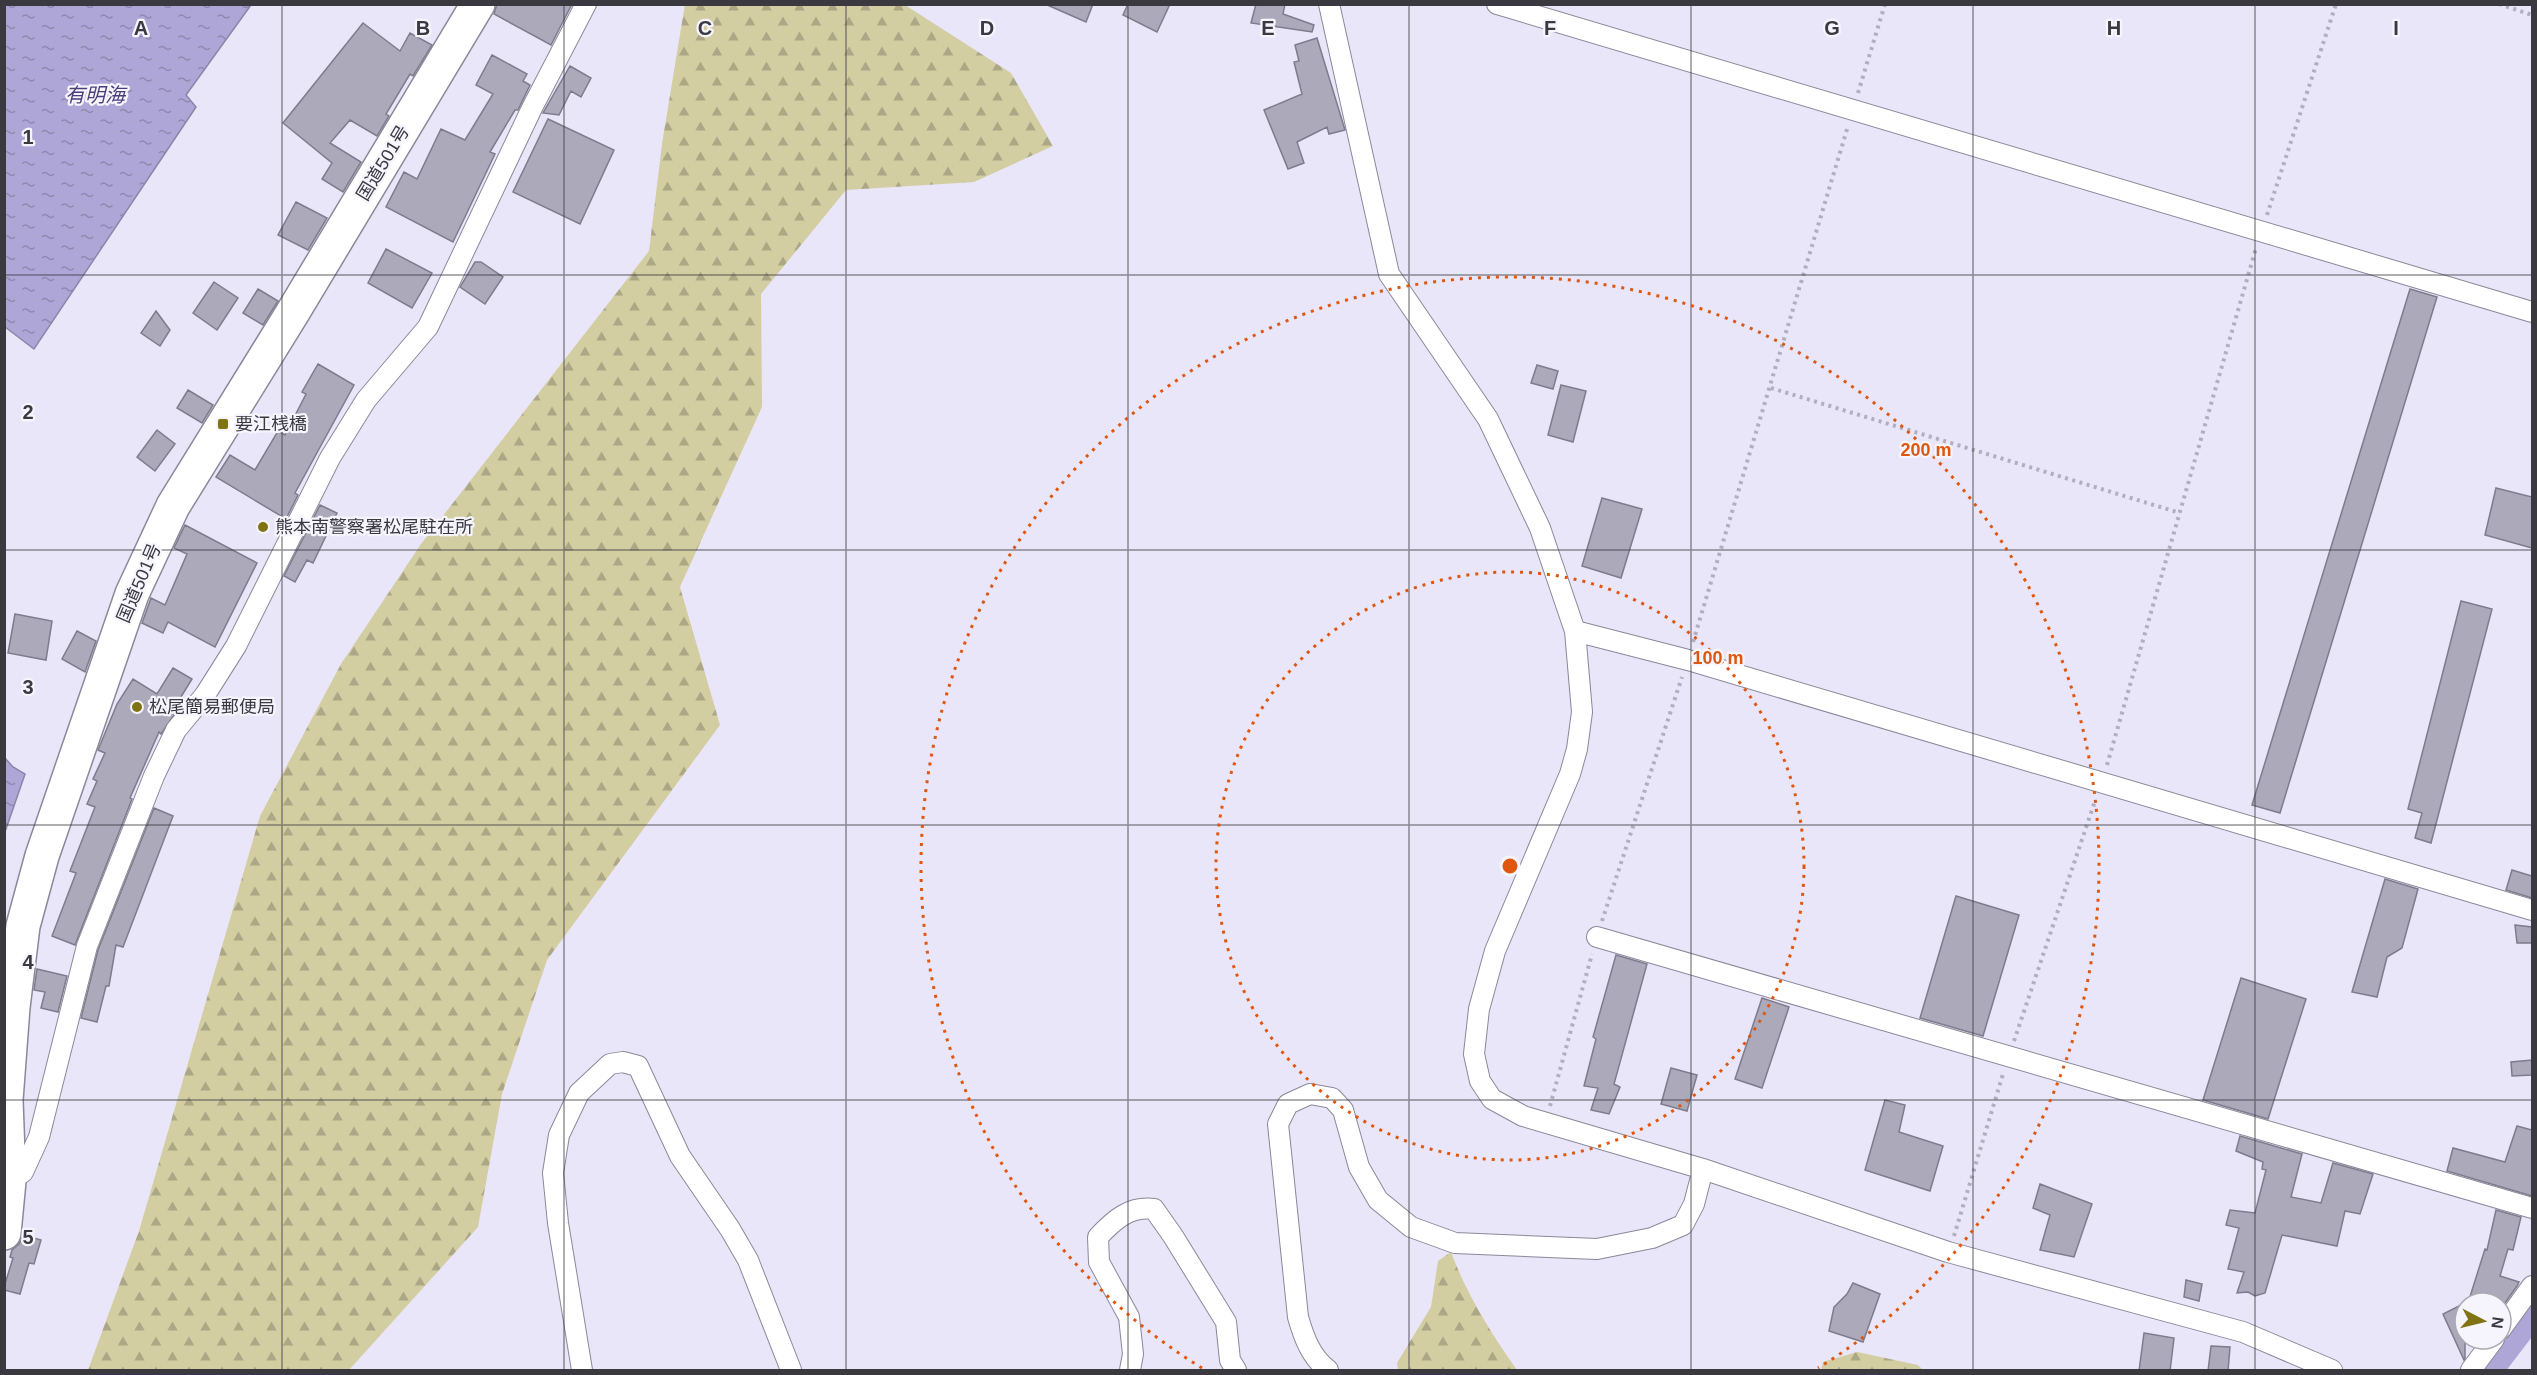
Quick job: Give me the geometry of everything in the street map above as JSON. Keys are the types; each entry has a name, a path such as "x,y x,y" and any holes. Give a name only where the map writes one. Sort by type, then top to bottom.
{"highway":[{"name":"国道501号","path":"4,1233 9,1181 6,1100 13,1007 23,926 42,856 132,594 173,506 293,312 478,4"}],"street":[{"path":"9,1181 23,1172 39,1137 87,946 154,776 176,730 205,695 236,646 308,500 360,409 428,327 532,108 586,4"},
{"path":"1329,4 1389,274 1488,419 1540,528 1575,631 1582,712 1577,749 1570,774 1495,951 1479,1008 1474,1054 1480,1081 1492,1099 1523,1116 1703,1169 1948,1252 2243,1332 2332,1371"},
{"path":"1497,4 2532,312"},
{"path":"1575,631 1688,660 2532,910"},
{"path":"1597,937 2532,1208"},
{"path":"582,1371 558,1223 553,1173 559,1135 579,1093 610,1064 623,1062 638,1066 680,1156 730,1229 748,1260 791,1371"},
{"path":"1328,1371 1317,1362 1304,1338 1298,1317 1278,1124 1288,1104 1310,1094 1332,1098 1343,1110 1359,1167 1378,1200 1411,1227 1455,1243 1597,1249 1652,1238 1683,1225 1694,1204 1703,1169"},
{"path":"1130,1371 1133,1354 1129,1317 1100,1262 1098,1237 1116,1218 1140,1207 1154,1209 1226,1322 1230,1360 1236,1371"},
{"path":"2513,1312 2532,1286"},
{"path":"2471,1371 2485,1351"}],"path":[{"path":"1545,1122 1597,937 1688,660 1884,4"},
{"path":"2011,1048 2102,783 2262,230 2336,4"},
{"path":"2499,4 2532,15"},
{"path":"1771,388 2180,513"},
{"path":"1948,1252 2005,1070"}],"green space":[{"path":"685,4 905,5 1011,73 1053,146 974,182 846,190 761,294 762,407 680,587 720,725 547,960 502,1094 478,1227 349,1370 88,1370 139,1231 260,816 341,664 421,544 649,251 662,144"},
{"path":"1451,1252 1480,1313 1517,1370 1398,1370 1397,1363 1431,1307 1438,1261"},
{"path":"1857,1352 1918,1365 1923,1370 1821,1370 1823,1362"}],"water":[{"name":"有明海","path":"5,4 251,5 186,95 196,107 34,349 5,327"},
{"path":"5,758 13,767 25,774 5,832"}],"building":[{"path":"497,4 572,4 551,45 494,14"},
{"path":"1045,4 1093,4 1086,22"},
{"path":"1128,4 1170,4 1157,32 1123,15"},
{"path":"1256,4 1285,4 1283,14 1314,25 1312,32 1251,23"},
{"path":"363,23 400,51 410,33 432,45 413,76 410,74 386,114 389,116 377,136 350,120 330,143 361,162 343,192 322,179 332,163 283,123"},
{"path":"1317,38 1345,130 1329,134 1327,127 1297,142 1304,163 1288,169 1264,110 1302,94 1294,62 1299,61 1295,45"},
{"path":"492,55 527,74 523,81 530,85 518,110 515,110 490,152 495,154 453,242 386,207 404,172 417,179 441,129 465,140 493,94 476,85"},
{"path":"570,66 591,78 581,97 571,91 559,115 543,113"},
{"path":"548,119 614,150 580,224 513,192"},
{"path":"296,202 327,218 308,250 278,235"},
{"path":"386,249 432,273 412,308 368,283"},
{"path":"475,262 481,262 503,277 485,304 460,287"},
{"path":"214,282 238,298 217,330 193,313"},
{"path":"258,289 278,301 263,325 243,313"},
{"path":"2410,289 2437,297 2280,813 2252,805"},
{"path":"156,311 170,330 160,346 141,333"},
{"path":"318,364 354,385 295,493 298,495 286,519 216,477 230,455 255,470 278,431 285,435 306,394 302,392"},
{"path":"1537,365 1558,371 1553,389 1531,383"},
{"path":"1561,385 1586,391 1573,442 1548,435"},
{"path":"188,390 213,405 202,423 177,408"},
{"path":"157,430 175,444 155,471 137,457"},
{"path":"2496,488 2532,497 2532,548 2485,535"},
{"path":"1602,498 1642,509 1621,578 1582,566"},
{"path":"320,505 337,513 313,563 307,560 295,582 284,576"},
{"path":"185,525 257,563 215,647 168,622 163,633 142,623 151,598 165,605 187,554 174,548"},
{"path":"2461,601 2492,609 2431,843 2415,838 2422,813 2408,809"},
{"path":"15,614 52,621 46,660 8,653"},
{"path":"77,631 96,641 85,672 62,659"},
{"path":"173,668 192,679 176,705 179,708 161,734 159,732 130,798 132,799 75,945 52,936 76,873 70,871 95,807 87,804 97,781 93,779 105,753 98,750 117,704 133,679 157,694"},
{"path":"154,808 173,816 123,947 116,945 109,986 106,986 97,1022 81,1018 98,950"},
{"path":"2512,870 2532,876 2532,898 2506,890"},
{"path":"2385,879 2418,889 2402,948 2387,957 2377,997 2352,992"},
{"path":"1956,896 2019,915 1983,1036 1920,1018"},
{"path":"2515,925 2532,927 2532,943 2517,943"},
{"path":"1616,955 1647,964 1614,1084 1620,1087 1609,1114 1591,1110 1598,1088 1584,1086 1596,1039 1593,1037"},
{"path":"37,969 67,976 58,1012 41,1008 45,992 34,990"},
{"path":"2241,978 2306,999 2268,1119 2203,1100"},
{"path":"1762,998 1789,1007 1762,1088 1735,1079"},
{"path":"2532,1060 2532,1075 2512,1076 2511,1062"},
{"path":"1671,1068 1697,1075 1687,1111 1661,1104"},
{"path":"1885,1100 1905,1105 1899,1132 1943,1146 1930,1191 1865,1170"},
{"path":"2517,1126 2532,1130 2532,1196 2447,1171 2453,1148 2505,1162"},
{"path":"2240,1136 2302,1154 2291,1197 2321,1203 2333,1163 2373,1174 2360,1214 2345,1211 2337,1246 2282,1235 2265,1293 2255,1296 2248,1292 2237,1293 2244,1272 2228,1269 2239,1228 2226,1225 2230,1210 2255,1213 2266,1170 2262,1169 2263,1162 2236,1151"},
{"path":"2040,1184 2092,1204 2074,1257 2040,1250 2050,1215 2033,1208"},
{"path":"2496,1210 2521,1217 2513,1250 2508,1249 2500,1276 2519,1282 2513,1292 2472,1291 2485,1249 2487,1250"},
{"path":"23,1235 41,1240 34,1264 29,1263 20,1294 4,1290 4,1287 13,1258 10,1257 12,1250 19,1244"},
{"path":"2186,1280 2202,1284 2199,1301 2184,1297"},
{"path":"1853,1283 1880,1294 1863,1342 1829,1331 1834,1307 1847,1294"},
{"path":"2453,1309 2453,1336 2443,1314"},
{"path":"2144,1333 2174,1338 2170,1371 2139,1371"},
{"path":"2211,1346 2230,1347 2228,1371 2208,1371"},
{"path":"2460,1351 2465,1351 2464,1360"}],"waterway":[{"path":"2484,1370 2532,1307"}],"place":[{"name":"要江桟橋","path":"223,424"},
{"name":"熊本南警察署松尾駐在所","path":"263,527"},
{"name":"松尾簡易郵便局","path":"137,707"}]}
